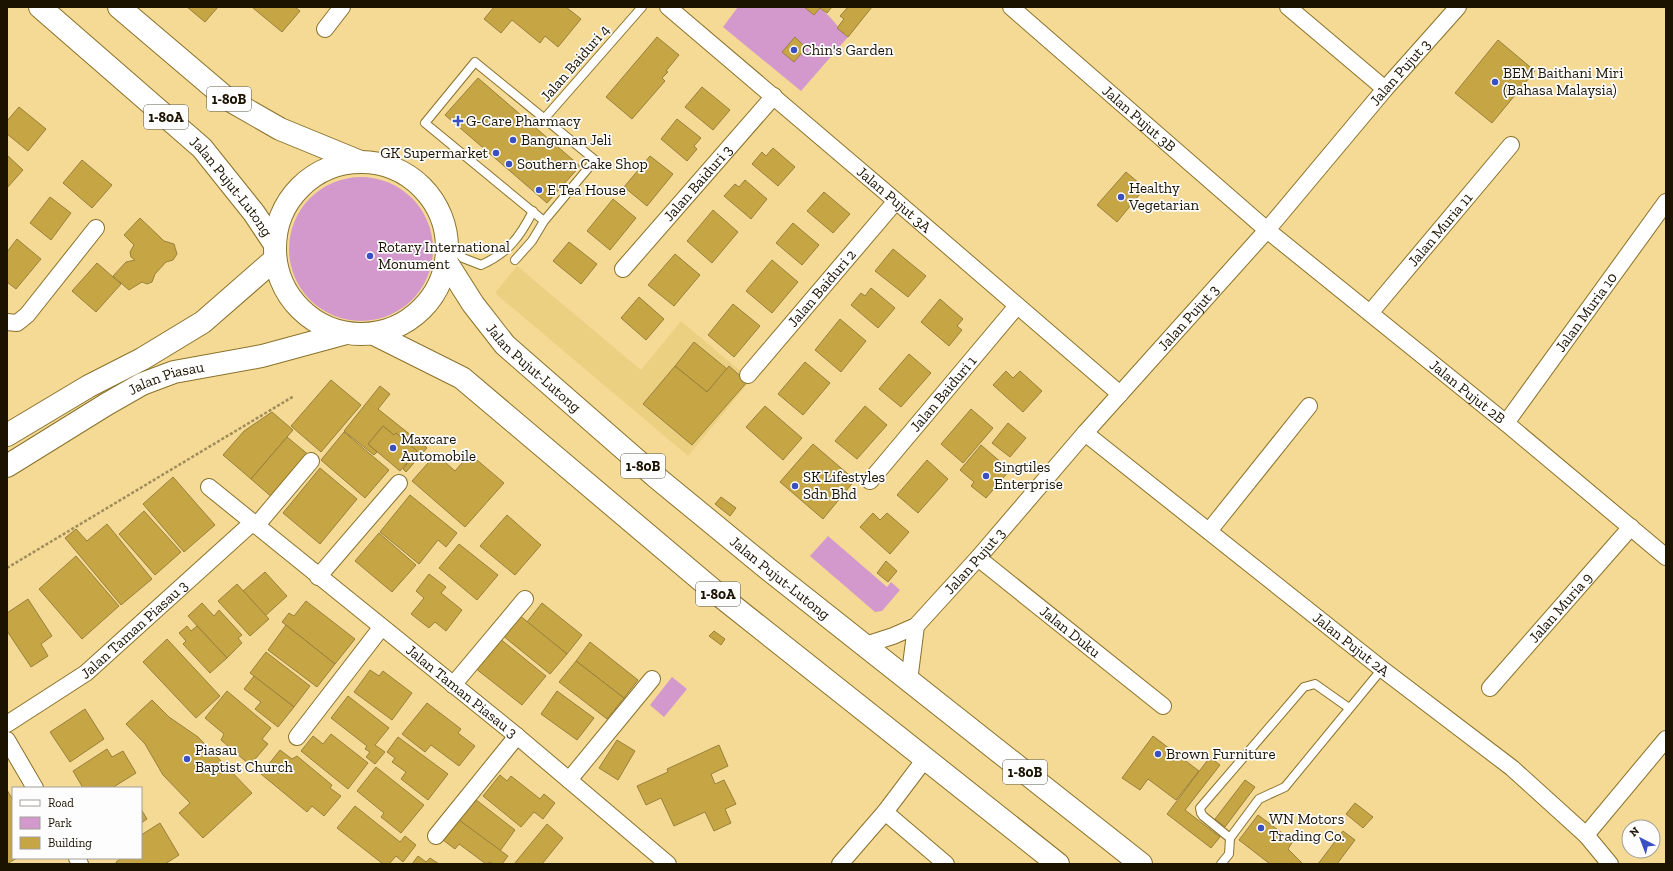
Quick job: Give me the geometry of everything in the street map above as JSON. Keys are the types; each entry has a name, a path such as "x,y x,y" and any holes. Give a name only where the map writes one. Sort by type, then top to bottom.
{"main road":[{"name":"Jalan Pujut-Lutong","path":"40,7 202,148 254,213 274,251 286,294 311,320 343,334"},
{"name":"1-80B","path":"119,7 226,98 280,129 358,161"},
{"path":"274,251 282,212 300,185 327,168 358,161 385,164 410,176 429,194 442,217 448,241 447,263 438,289 421,310 400,326 374,334 343,334"},
{"name":"Jalan Piasau","path":"7,435 89,386 142,359 203,322 274,251"},
{"name":"Jalan Pujut-Lutong","path":"447,263 473,304 505,345 656,477 1141,864"},
{"name":"Jalan Piasau","path":"7,466 142,384 174,372 262,356 343,334"},
{"name":"1-80A","path":"374,334 462,378 714,591 1058,864"}],"street":[{"path":"325,28 342,7"},
{"name":"Jalan Pujut 3A","path":"668,7 774,96 1120,394"},
{"name":"Jalan Pujut 3B","path":"1011,7 1267,230"},
{"path":"1288,7 1385,89"},
{"name":"Jalan Pujut 3","path":"865,645 893,636 916,626 978,558 1085,433 1267,230 1385,89 1458,7"},
{"name":"Jalan Baiduri 3","path":"623,269 774,96"},
{"name":"Jalan Muria 11","path":"1370,313 1511,145"},
{"name":"Jalan Baiduri 2","path":"748,375 896,201"},
{"name":"Jalan Muria 10","path":"1506,423 1666,202"},
{"path":"12,322 27,314 96,228"},
{"name":"Jalan Pujut 2B","path":"1267,230 1506,423 1666,557"},
{"name":"Jalan Baiduri 1","path":"870,481 1017,306"},
{"path":"1208,531 1309,406"},
{"name":"Jalan Pujut 2A","path":"1085,433 1382,669 1494,753 1586,835 1610,864"},
{"path":"254,525 311,461"},
{"path":"318,577 399,483"},
{"name":"Jalan Taman Piasau 3","path":"209,487 318,577 516,736 668,864"},
{"name":"Jalan Taman Piasau 3","path":"7,724 86,673 254,525"},
{"name":"Jalan Muria 9","path":"1490,688 1631,527"},
{"name":"Jalan Duku","path":"978,558 1163,706"},
{"path":"452,685 525,599"},
{"path":"910,681 916,626"},
{"path":"296,737 381,628"},
{"path":"569,780 652,679"},
{"path":"436,836 516,736"},
{"path":"1586,835 1666,739"},
{"path":"7,740 34,787"},
{"path":"840,864 885,812 925,759"},
{"path":"885,812 946,864"}],"lane":[{"name":"Jalan Baiduri 4","path":"544,119 642,7"},
{"name":"Jalan Baiduri 4","path":"475,62 595,160 544,221 532,211 425,123 475,62"},
{"path":"448,241 463,258 481,265 497,258 509,248 523,231 532,211"},
{"path":"515,260 532,241 544,221"},
{"path":"1221,864 1229,854 1230,838 1259,799 1285,787 1382,669"},
{"path":"1230,838 1200,813 1200,808 1304,687 1315,684 1349,708"}],"path":[{"path":"7,568 294,396"}],"shaded area":[{"path":"517,266 641,370 681,321 751,380 688,456 495,293"}],"green space":[{"path":"738,7 804,7 814,15 820,8 848,37 801,91 723,27"},
{"path":"361,177 382,180 401,189 412,198 421,209 430,228 433,249 430,270 421,289 412,300 401,309 382,318 361,321 340,318 321,309 310,300 301,289 292,270 289,249 292,228 301,209 310,198 321,189 340,180"},
{"path":"828,536 887,587 891,582 900,590 882,611 875,612 810,556"},
{"path":"672,677 687,689 664,717 650,705"}],"building":[{"path":"187,7 218,7 205,22"},
{"path":"295,7 300,11 282,32 253,8"},
{"path":"494,7 566,7 581,19 558,47 545,36 540,43 512,20 501,33 484,19"},
{"path":"804,7 832,7 827,13 820,8 814,15"},
{"path":"848,7 872,7 848,37 837,28 844,19 840,16"},
{"path":"657,37 679,55 666,71 668,72 662,78 665,81 632,119 606,97"},
{"name":"Chin's Garden","path":"795,37 806,48 794,62 782,52"},
{"name":"BEM Baithani Miri (Bahasa Malaysia)","path":"1498,40 1535,71 1492,123 1455,93"},
{"name":"Bangunan Jeli","path":"478,78 580,166 547,203 445,115"},
{"path":"702,87 730,110 713,130 685,107"},
{"path":"19,107 46,129 28,151 7,134 7,121"},
{"path":"677,119 701,138 694,146 697,149 687,161 661,139"},
{"path":"773,148 795,167 778,186 752,164 762,152 766,156"},
{"path":"7,155 23,170 7,188"},
{"path":"650,156 673,174 647,206 624,187"},
{"path":"82,160 112,185 92,208 63,183"},
{"name":"Healthy Vegetarian","path":"1126,172 1145,188 1117,222 1097,205"},
{"path":"745,180 767,199 751,219 724,196 735,184 739,187"},
{"path":"824,192 850,214 833,233 807,211"},
{"path":"50,197 71,213 51,240 30,223"},
{"path":"613,199 636,218 610,250 587,231"},
{"path":"713,210 738,232 712,263 687,241"},
{"path":"140,218 164,241 174,244 177,254 173,260 166,262 155,274 152,282 147,284 142,282 129,290 113,276 126,262 135,260 131,257 130,252 134,245 124,235"},
{"path":"793,223 819,245 802,265 776,243"},
{"path":"17,239 41,259 16,289 7,282 7,252"},
{"path":"569,242 597,264 581,284 553,261"},
{"path":"893,249 926,276 908,297 875,271"},
{"path":"675,254 700,275 674,306 648,285"},
{"path":"772,260 798,282 772,313 746,291"},
{"path":"97,263 121,284 96,312 72,291"},
{"path":"871,288 895,308 878,328 851,305 861,293 865,296"},
{"path":"639,297 664,319 646,340 621,318"},
{"path":"940,299 963,319 957,326 962,330 949,346 921,322"},
{"path":"733,304 760,326 734,357 708,335"},
{"path":"840,319 866,341 841,372 815,350"},
{"path":"694,342 727,369 707,392 675,366"},
{"path":"909,354 931,373 901,407 879,389"},
{"path":"805,362 830,383 803,415 778,394"},
{"path":"675,366 707,392 729,366 747,382 692,445 643,404"},
{"path":"1006,371 1013,378 1020,371 1042,391 1023,412 993,385"},
{"path":"331,380 361,405 321,452 291,426"},
{"path":"380,386 390,394 378,409 427,448 406,472 403,469 417,451 396,433 394,435 383,426 368,444 377,452 374,455 344,431"},
{"path":"765,406 802,438 783,460 746,427"},
{"path":"865,406 887,425 857,459 835,441"},
{"path":"971,409 993,428 963,463 941,444"},
{"path":"272,412 293,430 251,479 223,455 244,431"},
{"path":"1008,423 1026,438 1010,457 992,443"},
{"name":"Maxcare Automobile","path":"383,426 394,435 396,433 417,451 400,471 368,444"},
{"path":"344,432 389,470 365,498 321,460"},
{"path":"287,437 310,456 274,499 251,479"},
{"path":"813,444 855,480 823,519 780,482"},
{"name":"Singtiles Enterprise","path":"981,445 1010,470 986,498 971,486 974,482 960,470"},
{"path":"436,454 455,471 470,454 504,483 465,527 412,481"},
{"path":"927,460 948,479 918,513 897,495"},
{"path":"320,468 357,499 320,544 283,513"},
{"path":"173,477 215,525 184,552 143,504"},
{"path":"410,495 457,533 446,547 438,540 419,564 380,532"},
{"path":"721,497 736,508 730,516 715,504"},
{"path":"144,511 181,552 155,575 119,534"},
{"path":"873,513 880,520 887,513 909,532 890,554 860,527"},
{"path":"507,515 541,545 515,575 480,546"},
{"path":"107,524 152,579 121,605 65,538 76,529 87,541"},
{"path":"379,533 416,565 392,592 355,561"},
{"path":"459,544 498,575 477,600 439,568"},
{"path":"76,556 119,606 82,639 39,589"},
{"path":"886,561 897,571 888,582 877,573"},
{"path":"265,572 287,596 265,616 243,591"},
{"path":"429,574 446,587 441,593 462,610 446,631 435,622 429,628 411,614 424,598 416,591"},
{"path":"237,584 269,619 250,636 218,601"},
{"path":"28,599 52,636 41,644 48,656 31,667 7,631 7,613"},
{"path":"306,601 355,639 335,664 282,622 289,613 294,616"},
{"path":"202,603 214,616 219,610 242,635 238,638 242,643 227,658 188,616"},
{"path":"542,603 582,635 567,654 527,622"},
{"path":"519,615 567,654 550,674 502,635"},
{"path":"286,625 335,664 317,687 268,650"},
{"path":"187,626 191,631 197,626 227,658 210,673 183,644 186,641 179,633"},
{"path":"714,631 725,639 721,645 709,636"},
{"path":"499,638 546,676 522,705 475,668"},
{"path":"167,639 220,696 196,718 143,662"},
{"path":"590,642 638,680 624,698 576,661"},
{"path":"266,652 310,686 294,707 250,673"},
{"path":"576,661 624,698 607,719 559,682"},
{"path":"370,670 379,676 383,671 412,693 392,720 354,692"},
{"path":"254,676 294,707 278,727 255,709 261,702 244,689"},
{"path":"227,691 271,728 262,739 268,744 250,765 221,740 224,734 205,718"},
{"path":"557,691 594,718 577,740 541,714"},
{"path":"348,696 389,728 375,745 385,752 375,764 366,757 370,752 365,749 367,746 331,718"},
{"name":"Piasau Baptist Church","path":"152,700 169,717 198,737 252,793 203,838 179,813 190,803 163,775 145,744 126,724"},
{"path":"427,703 461,729 458,733 475,746 459,766 431,745 425,752 402,734"},
{"path":"85,709 104,739 70,762 50,732"},
{"path":"331,734 368,763 348,789 301,751 313,736 323,744"},
{"name":"Brown Furniture","path":"1153,736 1199,771 1176,800 1148,779 1140,790 1122,778"},
{"path":"398,737 448,774 428,800 401,779 406,772 392,762 395,758 387,752"},
{"path":"617,740 635,751 618,780 599,768"},
{"path":"719,745 728,766 711,774 715,784 724,780 736,804 725,809 731,823 714,831 705,812 674,826 661,798 646,805 637,786 668,772 667,769"},
{"path":"107,749 112,757 123,751 136,773 114,787 82,787 73,771"},
{"path":"280,750 292,759 297,756 332,785 330,788 341,796 324,816 312,806 307,812 261,774"},
{"path":"1210,757 1220,765 1185,810 1220,837 1211,848 1167,814"},
{"path":"376,767 424,805 401,833 381,817 384,813 357,791"},
{"path":"500,775 507,781 511,776 540,799 544,794 555,803 543,819 534,812 521,827 483,796"},
{"path":"1245,780 1255,787 1225,827 1215,819"},
{"path":"7,790 12,798 12,859 15,859 7,864"},
{"path":"475,799 515,830 500,851 459,820"},
{"path":"1355,803 1373,817 1363,828 1346,814"},
{"path":"355,806 400,842 405,836 416,845 403,862 396,856 389,864 383,864 337,828"},
{"path":"142,811 147,819 142,822"},
{"name":"WN Motors Trading Co.","path":"1258,815 1293,841 1288,849 1303,864 1270,864 1239,840"},
{"path":"459,820 508,856 502,864 494,864 490,862 486,864 459,844 455,849 443,840"},
{"path":"160,823 179,855 165,864 117,864 116,862 120,859 142,859 142,834"},
{"path":"547,824 563,838 542,864 514,864"},
{"path":"1343,831 1355,840 1337,864 1318,864"},
{"path":"418,856 426,862 430,858 439,864 412,864"}],"place":[{"name":"Chin's Garden","path":"794,50"},
{"name":"BEM Baithani Miri (Bahasa Malaysia)","path":"1495,82"},
{"name":"G-Care Pharmacy","path":"458,121"},
{"name":"Bangunan Jeli","path":"513,140"},
{"name":"GK Supermarket","path":"496,153"},
{"name":"Southern Cake Shop","path":"509,164"},
{"name":"E Tea House","path":"539,190"},
{"name":"Healthy Vegetarian","path":"1121,197"},
{"name":"Rotary International Monument","path":"370,256"},
{"name":"Maxcare Automobile","path":"393,448"},
{"name":"Singtiles Enterprise","path":"986,476"},
{"name":"SK Lifestyles Sdn Bhd","path":"795,486"},
{"name":"Brown Furniture","path":"1158,754"},
{"name":"Piasau Baptist Church","path":"187,759"},
{"name":"WN Motors Trading Co.","path":"1261,828"}]}
